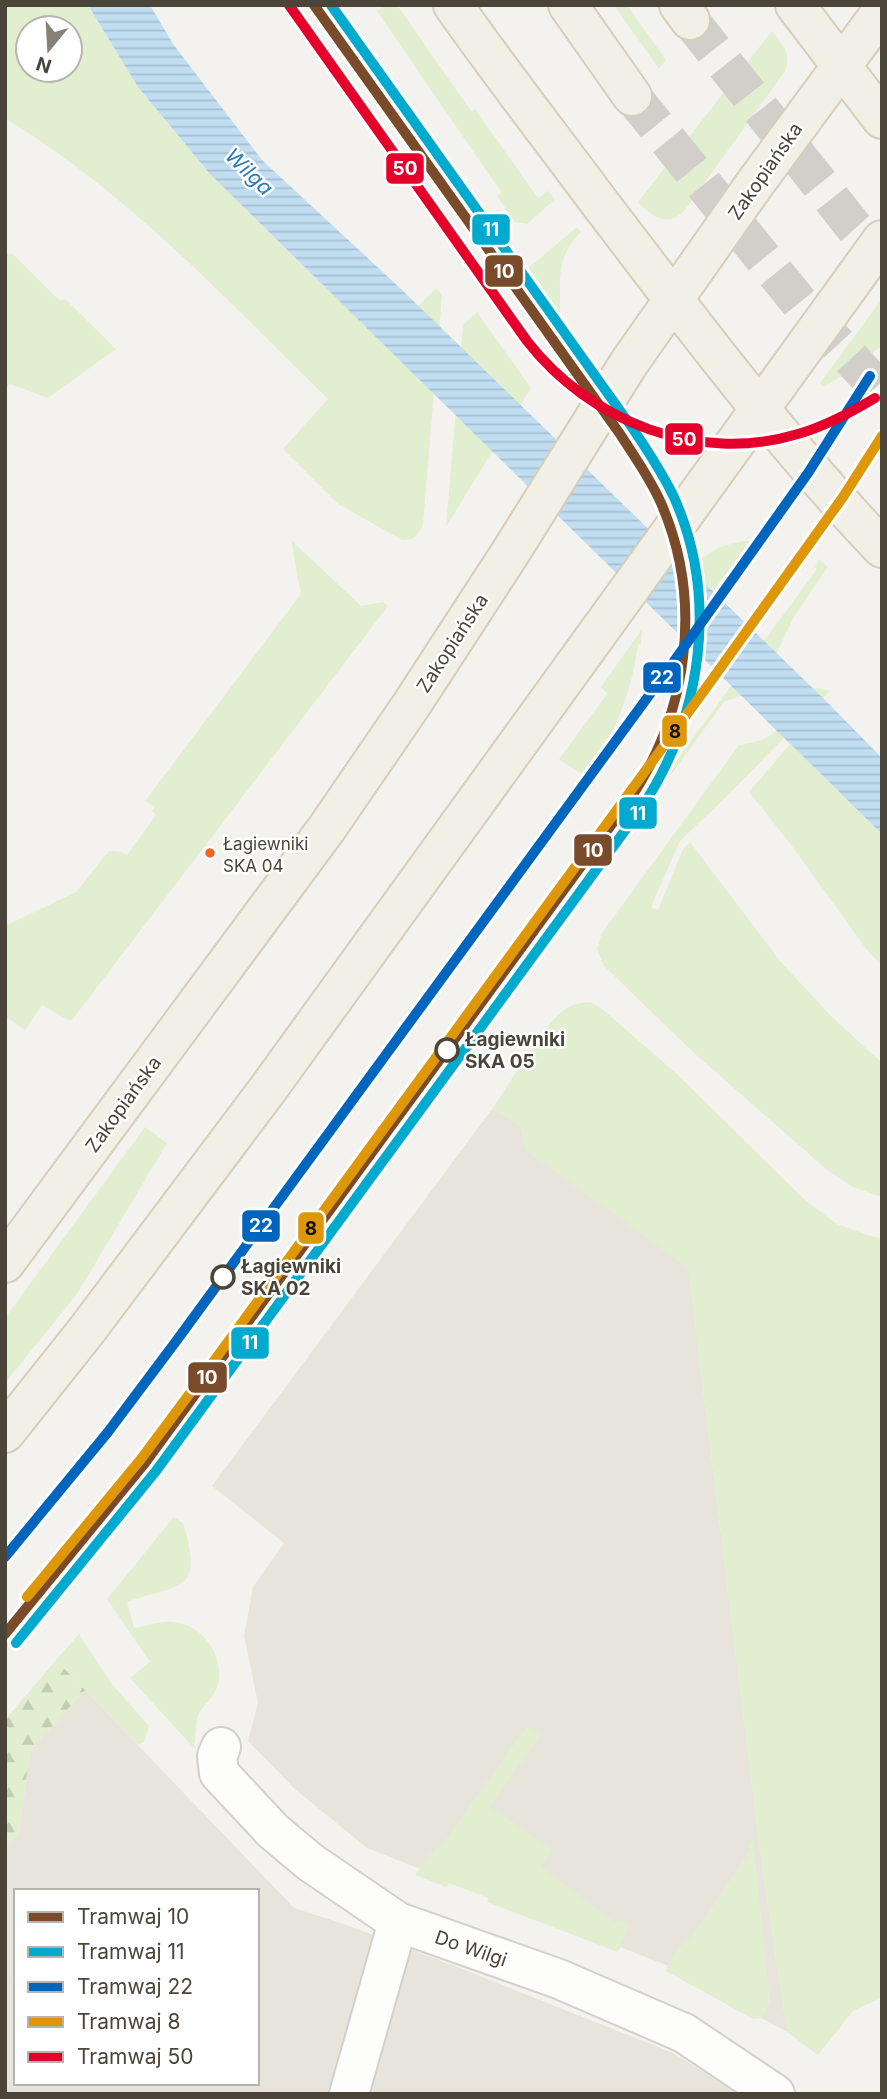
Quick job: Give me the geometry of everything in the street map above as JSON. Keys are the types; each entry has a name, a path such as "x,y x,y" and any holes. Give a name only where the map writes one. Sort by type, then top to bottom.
{"main road":[{"path":"453,5 501,73 674,300 820,481 882,548"},
{"path":"568,5 632,96"},
{"path":"795,5 882,119"},
{"name":"Zakopiańska","path":"5,1264 327,828 477,605 629,363 882,11"},
{"path":"5,1433 87,1330 268,1088 882,240"}],"street":[{"name":"Do Wilgi","path":"221,1747 217,1756 219,1773 274,1831 310,1862 398,1922 559,1979 684,2033 775,2094"},
{"path":"349,2094 398,1922"}],"shaded area":[{"path":"492,1109 520,1125 526,1150 688,1267 760,1851 787,2032 666,1965 367,1848 296,1790 248,1741 258,1703 244,1636 253,1587 284,1543 212,1486"},
{"path":"85,1690 294,1908 465,1970 673,2053 739,2094 5,2094 5,1846 19,1834 30,1751"}],"green space":[{"path":"5,5 88,5 138,87 210,174 382,343 436,288 442,295 423,524 418,534 402,540 338,504 283,449 328,399 174,249 93,179 5,118"},
{"path":"387,5 397,5 471,111 475,109 538,198 548,191 555,199 527,224 515,222 497,196 501,192 377,11"},
{"path":"614,5 627,5 666,60 659,69"},
{"path":"772,31 787,54 785,71 685,210 672,218 655,216 638,202"},
{"path":"577,227 581,232 565,255 562,267 558,329 519,276"},
{"path":"5,248 7,254 13,254 60,301 65,299 116,349 48,398 10,384 5,388"},
{"path":"882,299 882,345 853,369 824,387 820,383"},
{"path":"477,312 531,388 446,527 463,325"},
{"path":"291,540 361,606 383,602 388,606 72,1020 42,1005 25,1030 5,1016 5,926 76,892 109,851 127,855 156,815 152,811 155,807 145,801 301,594"},
{"path":"744,541 759,541 707,612 696,614 692,565 719,547"},
{"path":"819,559 828,567 795,615 762,682 754,691 724,702 631,830 627,828 817,569 815,567"},
{"path":"642,629 641,644 638,644 631,681 620,714 586,777 559,759 607,694 601,687"},
{"path":"817,688 830,691 680,841 651,907 658,910 683,849 690,842 780,961 830,1015 882,1063 882,1197 853,1187 826,1169 693,1052 604,966 597,949 602,933 739,745 771,735 796,700 809,690"},
{"path":"790,744 882,834 882,966 867,950 792,846 749,792"},
{"path":"590,1002 601,1008 677,1074 807,1202 837,1224 882,1238 882,1997 853,2011 818,2055 787,2032 760,1851 688,1268 526,1150 520,1125 492,1109 556,1017 570,1006"},
{"path":"145,1127 167,1143 77,1294 5,1383 5,1318"},
{"path":"87,1446 94,1449 5,1558 5,1545"},
{"path":"174,1517 183,1523 191,1562 189,1574 183,1582 174,1587 127,1602 134,1628 162,1622 183,1624 201,1634 214,1652 218,1662 218,1684 198,1716 194,1748 130,1678 150,1662 107,1599"},
{"path":"79,1634 111,1683 149,1726 144,1742 138,1745 56,1660"},
{"path":"56,1660 85,1690 30,1751 19,1834 5,1846 5,1720"},
{"path":"527,1726 540,1736 490,1806 552,1850 541,1867 613,1921 630,1925 618,1952 487,1902 488,1898 449,1883 446,1887 415,1875 436,1847 439,1849"},
{"path":"753,1836 770,2001 762,2018 753,2019 666,1971 670,1960 685,1940 689,1941 747,1855"}],"water":[{"name":"Wilga","path":"88,5 150,5 173,44 262,160 401,289 882,758 882,834 210,174 138,87"}],"tunnel":[{"path":"690,20 853,226 882,258"},
{"path":"632,96 802,306 882,392"}],"tram line":[{"name":"50","path":"289,5 527,341 553,369 582,394 614,414 649,429 685,439 722,444 760,442 798,434 838,419 875,398"},
{"name":"10","path":"5,1634 145,1463 628,802 665,732 676,695 683,657 685,618 682,579 674,541 657,494 620,434 314,5"},
{"name":"11","path":"16,1643 156,1471 640,810 661,774 678,736 690,697 700,616 688,534 673,495 631,426 331,5"},
{"name":"22","path":"5,1557 108,1432 177,1340 672,664 808,473 870,376"},
{"name":"8","path":"27,1597 141,1459 211,1365 706,688 843,497 882,436"}],"place":[{"name":"Łagiewniki SKA 04","path":"210,853"},
{"name":"Łagiewniki SKA 05","path":"447,1050"},
{"name":"Łagiewniki SKA 02","path":"223,1277"}]}
